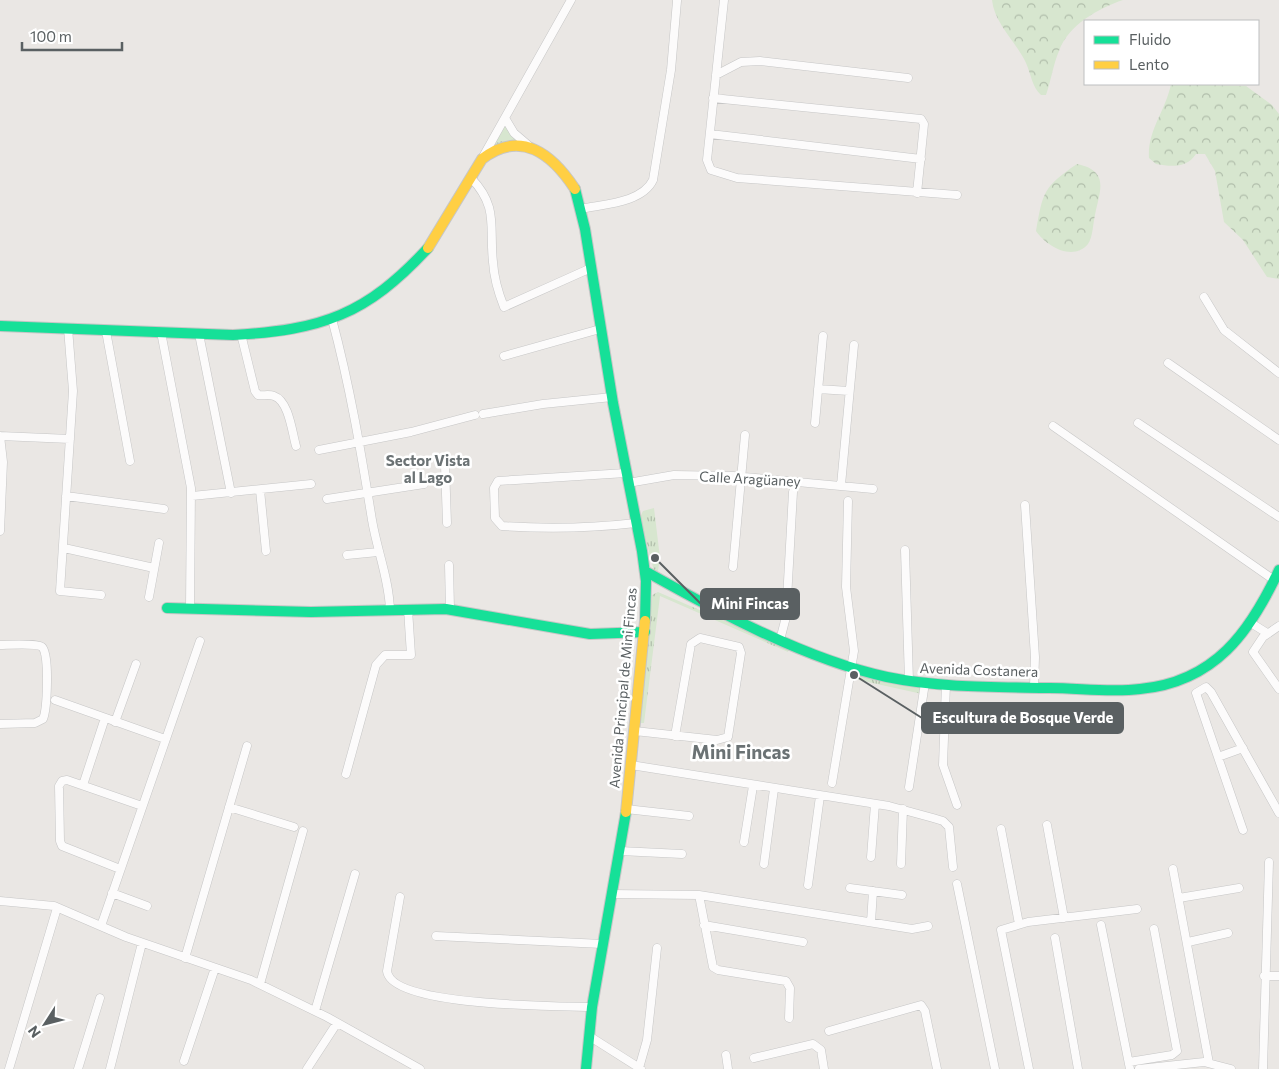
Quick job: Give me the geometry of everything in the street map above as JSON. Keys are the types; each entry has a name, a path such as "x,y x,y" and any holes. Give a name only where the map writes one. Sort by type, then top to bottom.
{"street":[{"path":"0,326 199,334 288,331 332,319 372,300 412,267 438,235 572,0"},
{"path":"724,0 710,134 709,168 714,173 726,176 957,195"},
{"path":"581,209 634,197 646,190 653,180 671,70 677,1"},
{"path":"716,74 741,62 760,60 908,78"},
{"path":"713,98 921,119 924,124 917,193"},
{"path":"504,118 514,133 530,146"},
{"path":"710,134 920,159"},
{"path":"482,159 501,147 530,146"},
{"name":"Avenida Principal de Mini Fincas","path":"530,146 551,159 568,176 576,190 581,209 612,397 646,572 645,632 626,808 592,1007 586,1069"},
{"path":"471,178 482,191 490,206 493,222 492,260 495,279 504,307 591,268"},
{"path":"1204,297 1224,330 1279,373"},
{"path":"332,319 350,387 378,552 388,589 390,610"},
{"path":"68,328 72,391 60,591 102,595"},
{"path":"504,356 600,329"},
{"path":"106,331 130,461"},
{"path":"161,332 192,496 190,609"},
{"path":"199,334 231,493"},
{"path":"240,334 255,391 258,395 270,395 279,399 286,410 296,446"},
{"path":"815,423 823,336"},
{"path":"841,485 854,345"},
{"path":"1168,363 1279,440"},
{"path":"818,389 849,391"},
{"path":"319,450 411,432 479,415 543,404 612,397"},
{"path":"1138,423 1279,517"},
{"path":"1053,426 1274,580"},
{"path":"733,567 745,435"},
{"path":"0,531 3,451 0,436 70,439"},
{"path":"445,465 447,523"},
{"name":"Calle Aragüaney","path":"636,523 586,527 521,528 502,526 495,518 494,488 498,481 674,475 740,477 873,488"},
{"path":"192,496 312,484"},
{"path":"327,499 424,484"},
{"path":"260,490 266,551"},
{"path":"780,640 786,617 793,492"},
{"path":"66,496 164,509"},
{"path":"832,783 854,644 846,587 848,501"},
{"path":"1025,505 1035,657 1034,686"},
{"path":"149,597 159,543"},
{"path":"64,548 154,568"},
{"path":"905,550 909,680"},
{"path":"347,555 378,552"},
{"path":"449,565 450,609"},
{"name":"Avenida Costanera","path":"646,572 711,608 780,640 850,666 884,676 925,683 1145,689 1192,674 1229,652 1251,623 1279,570"},
{"path":"167,608 311,612 450,609 590,634 645,632"},
{"path":"346,774 376,665 386,655 411,655 408,609"},
{"path":"1251,623 1267,633"},
{"path":"1279,626 1257,642 1253,652 1279,689"},
{"path":"634,731 675,736 717,740 728,737 741,653 739,647 700,638 691,644 675,736"},
{"path":"101,926 200,641"},
{"path":"0,645 39,645 44,650 46,658 46,697 43,719 35,723 0,724"},
{"path":"115,722 136,664"},
{"path":"1192,674 1200,689"},
{"path":"909,787 925,683"},
{"path":"946,684 943,766 957,806"},
{"path":"1243,830 1196,693 1206,686 1279,813"},
{"path":"55,700 165,740"},
{"path":"82,784 105,718"},
{"path":"185,958 247,746"},
{"path":"1218,757 1243,748"},
{"path":"631,765 903,809 946,824 950,831 953,866"},
{"path":"120,869 68,849 61,843 59,786 64,780 82,784 142,806"},
{"path":"744,842 753,786"},
{"path":"764,864 774,789"},
{"path":"808,885 820,796"},
{"path":"871,858 875,804"},
{"path":"228,808 294,826"},
{"path":"626,808 688,816"},
{"path":"901,864 903,809"},
{"path":"1047,826 1064,918"},
{"path":"1001,829 1019,924"},
{"path":"260,984 303,831"},
{"path":"620,851 682,854"},
{"path":"1263,1069 1264,976 1269,862"},
{"path":"1173,869 1209,1063"},
{"path":"315,1011 355,874"},
{"path":"957,884 995,1069"},
{"path":"850,888 902,896"},
{"path":"1179,898 1239,888"},
{"path":"871,922 873,891"},
{"path":"112,893 147,906"},
{"path":"611,894 699,895 912,928 928,926"},
{"path":"699,895 713,967 718,970 786,982 790,988 789,1018"},
{"path":"400,897 387,971 388,976 394,982 422,992 463,1001 592,1007"},
{"path":"0,901 43,904 58,908 142,944 260,984 315,1011 420,1069"},
{"path":"9,1069 58,908"},
{"path":"1029,1069 1000,932 1005,928 1019,924 1137,909"},
{"path":"704,925 803,942"},
{"path":"1100,925 1129,1066 1172,1055 1177,1051 1154,929"},
{"path":"1188,942 1228,933"},
{"path":"436,936 602,944"},
{"path":"1055,938 1078,1069"},
{"path":"110,1069 142,944"},
{"path":"589,1036 640,1068 647,1040 657,948"},
{"path":"184,1061 215,968"},
{"path":"1264,976 1279,976"},
{"path":"78,1069 100,998"},
{"path":"829,1031 914,1005 922,1005 925,1010 937,1069"},
{"path":"307,1069 337,1023"},
{"path":"754,1058 813,1044 821,1050 824,1069"},
{"path":"726,1055 728,1069"},
{"path":"1139,1069 1209,1063 1226,1068"}],"green space":[{"path":"992,0 1123,0 1085,19 1069,33 1057,56 1046,95 1041,95 1034,84 1022,55 1001,25"},
{"path":"1171,85 1246,86 1272,105 1279,114 1279,279 1267,277 1243,240 1224,222 1215,171 1205,154 1196,154 1188,162 1173,166 1156,164 1149,158 1151,139"},
{"path":"505,118 521,140 491,152"},
{"path":"1077,164 1094,171 1099,177 1100,190 1090,241 1082,249 1068,252 1046,242 1036,231 1046,192 1057,179"},
{"path":"654,508 660,558 658,571 654,571 640,517 643,511"},
{"path":"658,592 789,649 788,652 660,596 644,723 639,723 652,595"},
{"path":"851,671 922,686 922,694 850,678"}],"traffic: fast":[{"path":"575,189 585,229 613,403 642,551 646,581 645,621"},
{"path":"0,326 233,335 292,329 341,315 363,304 405,271 428,248"},
{"path":"645,571 732,618 794,647 825,659 887,677 948,685 1118,691 1166,684 1189,676 1209,665 1227,650 1242,633 1256,614 1279,570"},
{"path":"167,608 311,612 446,609 590,634 645,632"},
{"path":"586,1069 592,1007 626,812"}],"traffic: slow":[{"path":"428,248 482,159 496,150 510,146 522,146 534,150 546,156 556,165 575,189"},
{"path":"626,812 645,621"}],"place":[{"name":"Mini Fincas","path":"655,558"},
{"name":"Escultura de Bosque Verde","path":"854,675"}],"district":[{"name":"Sector Vista al Lago","path":"428,470"},
{"name":"Mini Fincas","path":"741,752"}]}
